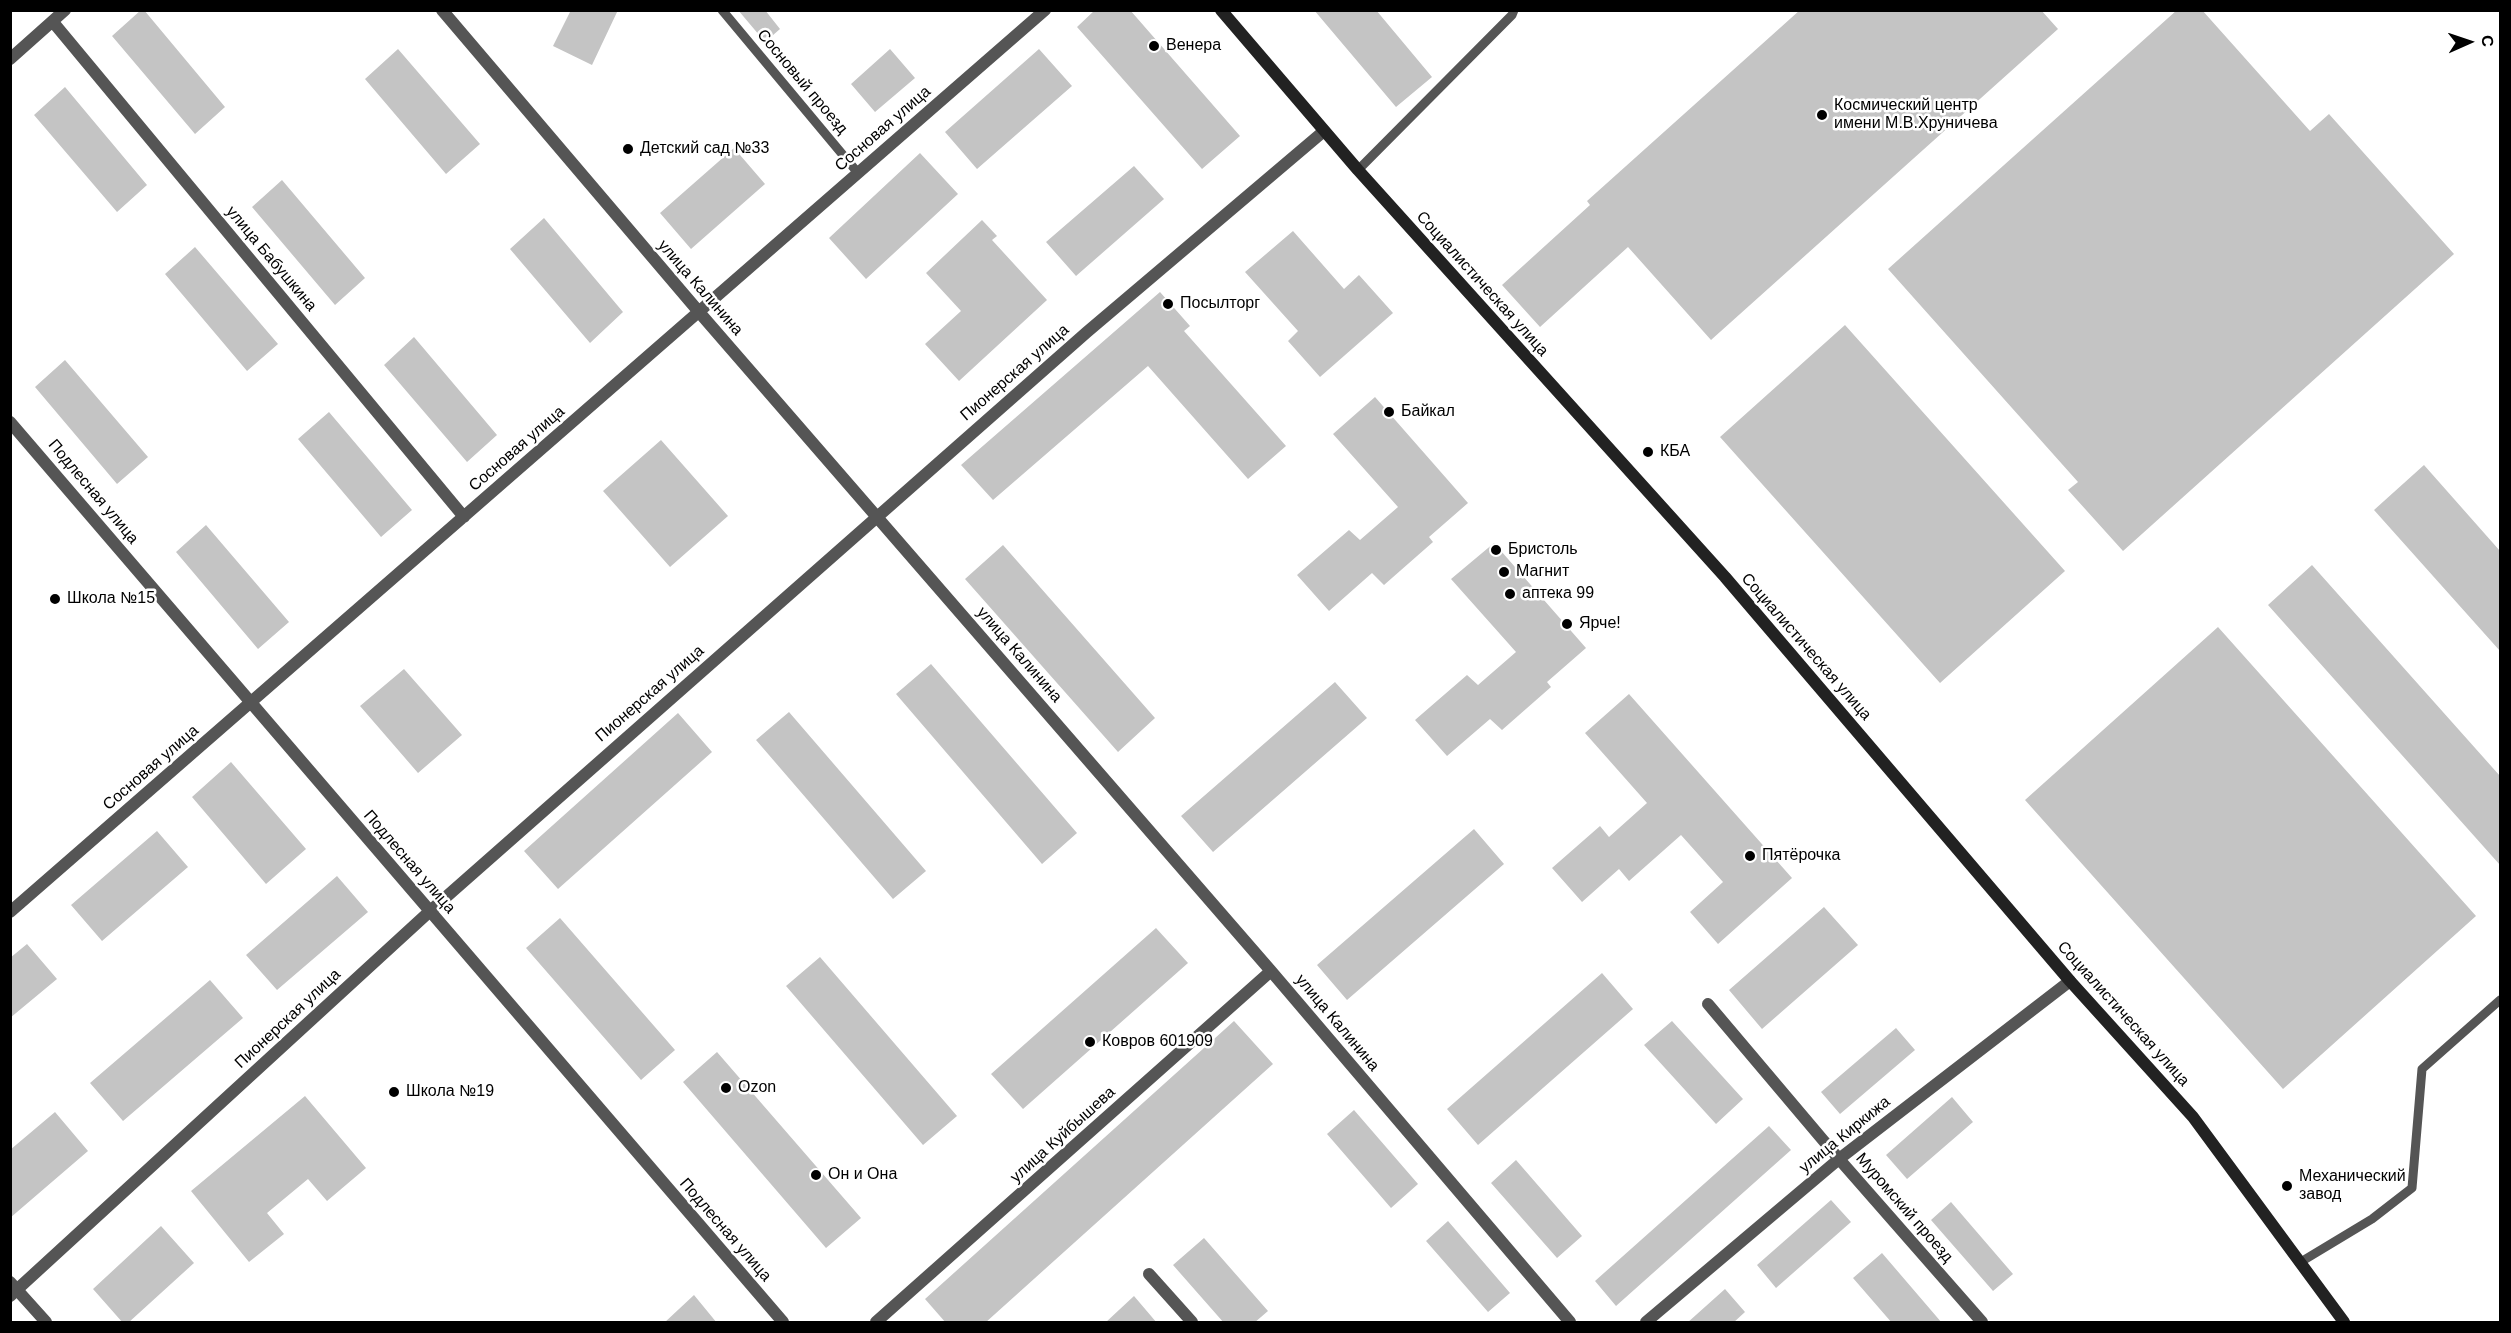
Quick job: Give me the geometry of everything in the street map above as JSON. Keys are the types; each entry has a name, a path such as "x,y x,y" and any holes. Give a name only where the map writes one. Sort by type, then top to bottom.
{"main road":[{"name":"Социалистическая улица","path":"1221,10 1324,132 1732,586 2070,981 2193,1117 2344,1323"}],"street":[{"path":"10,59 65,10"},
{"name":"улица Калинина","path":"442,10 699,312 1271,971 1570,1323"},
{"name":"Сосновая улица","path":"10,912 1045,10"},
{"name":"улица Бабушкина","path":"53,22 464,517"},
{"name":"Пионерская улица","path":"13,1289 429,912 877,516 1087,332 1324,132"},
{"name":"Подлесная улица","path":"10,422 783,1323"},
{"name":"улица Куйбышева","path":"876,1323 1271,971"},
{"name":"улица Киркижа","path":"1646,1323 1839,1159 2070,981"},
{"name":"Муромский проезд","path":"1708,1004 1982,1323"},
{"path":"1149,1274 1192,1323"},
{"path":"13,1289 46,1323"}],"lane":[{"name":"Сосновый проезд","path":"722,10 858,173"},
{"path":"1358,170 1512,15 1514,10"},
{"path":"2300,1263 2372,1219 2412,1188 2422,1069 2500,1000"}],"building":[{"path":"141,10 144,10 225,107 195,134 112,36"},
{"path":"571,10 618,10 592,65 553,46"},
{"path":"738,10 765,10 780,29 765,42"},
{"path":"1095,10 1130,10 1240,136 1202,169 1077,27"},
{"path":"1314,10 1376,10 1432,77 1396,107"},
{"name":"Космический центр имени М.В.Хруничева","path":"1800,10 2041,10 2058,29 1711,340 1628,247 1540,327 1502,285 1590,205 1587,201"},
{"path":"2177,10 2202,10 2310,131 2329,114 2454,254 2123,551 2068,490 2078,482 1888,269"},
{"path":"398,49 480,144 446,174 365,79"},
{"path":"890,49 915,78 875,112 851,84"},
{"path":"1039,49 1072,86 977,169 945,132"},
{"path":"65,87 147,185 117,212 34,115"},
{"path":"734,148 765,184 691,249 660,213"},
{"path":"920,153 958,194 866,279 829,238"},
{"path":"1134,166 1164,199 1076,276 1046,242"},
{"path":"282,180 365,278 335,305 252,207"},
{"path":"544,218 623,312 590,343 510,249"},
{"path":"982,220 997,236 992,240 1047,300 959,381 925,344 961,311 926,273"},
{"path":"1293,231 1344,289 1359,275 1393,313 1320,377 1288,341 1298,331 1245,272"},
{"path":"195,247 278,344 247,371 165,274"},
{"path":"1160,292 1190,326 1184,331 1286,446 1248,479 1148,366 993,500 961,465"},
{"path":"1845,325 2065,571 1940,683 1720,437"},
{"path":"414,337 497,435 467,462 384,365"},
{"path":"65,360 148,457 117,484 35,387"},
{"path":"1375,397 1468,503 1429,537 1433,542 1384,585 1372,573 1329,611 1297,575 1349,530 1360,540 1398,507 1333,434"},
{"path":"329,412 412,510 381,537 298,439"},
{"path":"661,440 728,516 670,567 603,491"},
{"path":"2424,465 2500,551 2500,651 2374,510"},
{"path":"206,525 289,622 258,649 176,552"},
{"path":"1494,543 1586,648 1547,682 1551,687 1502,730 1490,719 1447,756 1415,720 1467,675 1478,685 1516,652 1451,579"},
{"path":"1003,545 1155,718 1118,752 965,579"},
{"path":"2312,565 2500,776 2500,865 2268,605"},
{"path":"2218,627 2476,916 2283,1089 2025,800"},
{"path":"931,664 1077,833 1042,864 896,694"},
{"path":"404,669 462,735 418,773 360,706"},
{"path":"1335,682 1367,718 1213,852 1181,816"},
{"path":"1629,694 1792,878 1718,944 1690,912 1723,882 1681,835 1629,881 1619,869 1582,902 1552,868 1600,826 1609,837 1647,803 1585,733"},
{"path":"789,712 926,871 893,899 756,740"},
{"path":"678,713 712,752 558,889 524,851"},
{"path":"231,762 306,849 266,884 192,797"},
{"path":"1474,829 1504,864 1347,1000 1317,965"},
{"path":"157,831 188,867 102,941 71,905"},
{"path":"337,876 368,912 277,990 246,955"},
{"path":"1824,907 1858,945 1762,1029 1729,990"},
{"path":"560,918 675,1050 641,1080 526,948"},
{"path":"1156,928 1188,963 1023,1109 991,1074"},
{"path":"27,944 57,979 10,1018 10,958"},
{"path":"820,957 957,1116 923,1145 786,986"},
{"path":"1602,973 1633,1009 1478,1145 1447,1109"},
{"path":"210,980 243,1018 123,1121 90,1083"},
{"path":"1234,1021 1273,1064 985,1323 946,1323 925,1299"},
{"path":"1672,1021 1743,1099 1716,1124 1644,1045"},
{"path":"1896,1028 1915,1050 1840,1114 1821,1092"},
{"path":"717,1052 861,1218 826,1248 683,1082"},
{"path":"305,1096 366,1168 327,1201 308,1179 267,1213 284,1234 249,1262 191,1191"},
{"path":"1952,1097 1973,1122 1907,1179 1886,1155"},
{"path":"1354,1110 1418,1184 1391,1208 1327,1134"},
{"path":"55,1112 88,1151 10,1218 10,1150"},
{"path":"1769,1126 1791,1150 1616,1306 1595,1281"},
{"path":"1516,1160 1582,1236 1557,1258 1491,1183"},
{"path":"1831,1200 1851,1222 1776,1288 1757,1265"},
{"path":"1951,1202 2013,1274 1993,1291 1931,1220"},
{"path":"1448,1221 1510,1293 1488,1312 1426,1241"},
{"path":"161,1226 194,1263 128,1323 123,1323 93,1289"},
{"path":"1204,1238 1268,1311 1254,1323 1224,1323 1173,1265"},
{"path":"1882,1253 1942,1323 1892,1323 1853,1278"},
{"path":"1725,1289 1745,1312 1733,1323 1687,1323"},
{"path":"694,1295 717,1323 664,1323"},
{"path":"1134,1296 1157,1323 1105,1323"}],"place":[{"name":"Венера","path":"1154,46"},
{"name":"Космический центр имени М.В.Хруничева","path":"1822,115"},
{"name":"Детский сад №33","path":"628,149"},
{"name":"Посылторг","path":"1168,304"},
{"name":"Байкал","path":"1389,412"},
{"name":"КБА","path":"1648,452"},
{"name":"Бристоль","path":"1496,550"},
{"name":"Магнит","path":"1504,572"},
{"name":"аптека 99","path":"1510,594"},
{"name":"Школа №15","path":"55,599"},
{"name":"Ярче!","path":"1567,624"},
{"name":"Пятёрочка","path":"1750,856"},
{"name":"Ковров 601909","path":"1090,1042"},
{"name":"Ozon","path":"726,1088"},
{"name":"Школа №19","path":"394,1092"},
{"name":"Он и Она","path":"816,1175"},
{"name":"Механический завод","path":"2287,1186"}]}
